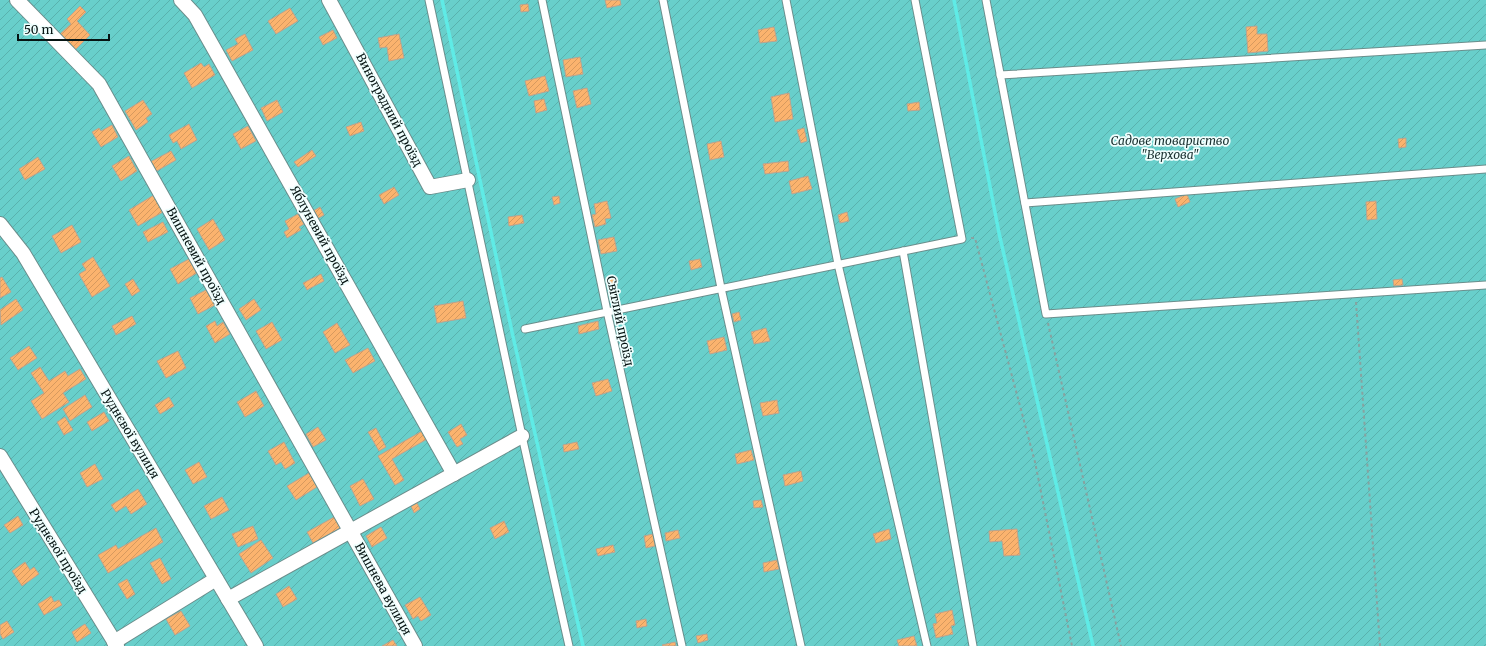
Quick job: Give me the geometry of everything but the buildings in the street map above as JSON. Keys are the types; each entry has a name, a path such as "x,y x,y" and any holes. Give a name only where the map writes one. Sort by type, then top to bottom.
{"street":[{"name":"Вишневий проїзд","path":"17,0 99,84 351,531"},
{"name":"Яблуневий проїзд","path":"181,0 195,15 454,474"},
{"name":"Виноградний проїзд","path":"329,0 430,186 468,180"},
{"name":"Руднєвої вулиця","path":"0,224 23,252 256,646"},
{"path":"228,599 522,436"},
{"name":"Руднєвої проїзд","path":"0,456 116,644"},
{"name":"Вишнева вулиця","path":"351,531 415,646"},
{"path":"116,644 216,579"}],"lane":[{"path":"429,0 522,436 569,646"},
{"name":"Світлий проїзд","path":"542,0 606,311 682,646"},
{"path":"663,0 721,288 801,646"},
{"path":"786,0 838,264 927,646"},
{"path":"525,329 606,311 962,239 915,0"},
{"path":"986,0 1046,314 1486,285"},
{"path":"1000,75 1486,44"},
{"path":"1025,203 1486,169"},
{"path":"904,251 973,646"}],"path":[{"path":"962,239 974,238 981,261 1035,462 1072,646"},
{"path":"1355,293 1380,646"},
{"path":"1046,314 1121,646"}],"green space":[{"name":"Садове товариство \"Верхова\"","path":"0,0 1486,0 1486,646 0,646"}],"waterway":[{"path":"442,0 512,332 583,646"},
{"path":"954,0 999,233 1093,646"}]}
